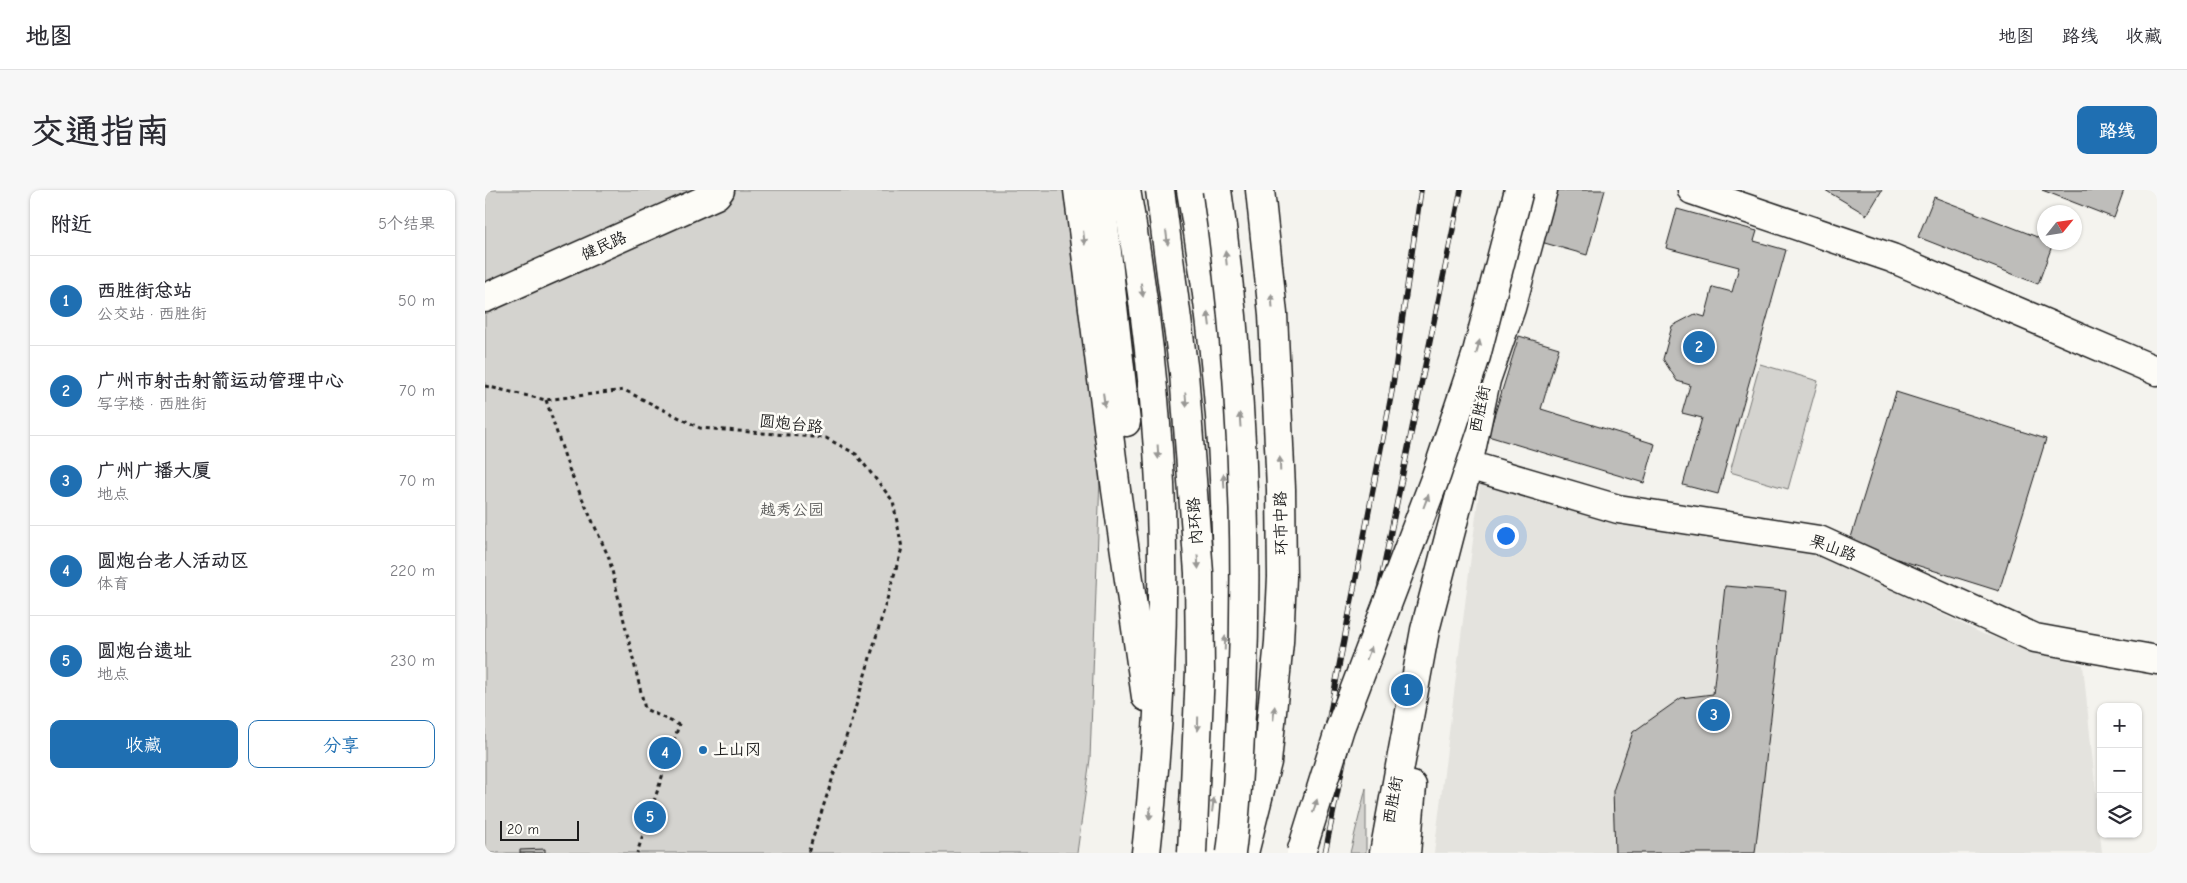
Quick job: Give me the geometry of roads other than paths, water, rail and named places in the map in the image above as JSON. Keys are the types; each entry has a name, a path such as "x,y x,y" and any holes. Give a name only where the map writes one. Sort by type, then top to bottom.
{"main road":[{"name":"健民路","path":"485,298 717,195 720,190"},
{"path":"1078,190 1116,490 1148,709 1154,773"},
{"path":"1100,190 1152,662 1155,710 1154,773"},
{"path":"1126,190 1144,306 1158,449 1162,595 1154,773 1146,853"},
{"name":"内环路","path":"1160,190 1184,373 1199,573 1199,699 1192,853"},
{"path":"1191,190 1214,351 1222,441 1227,565 1223,715 1214,800 1205,853"},
{"path":"1217,190 1235,351 1246,553 1238,778 1231,853"},
{"name":"环市中路","path":"1244,853 1267,762 1279,642 1282,576 1281,489 1271,296 1260,190"},
{"path":"1301,853 1340,728 1436,476 1473,365 1519,190"},
{"name":"西胜街","path":"1384,853 1425,630 1468,465 1486,380 1511,308 1543,190"},
{"path":"1691,190 1892,258 2157,370"},
{"name":"果山路","path":"1468,465 1618,509 1819,540 2035,638 2157,660"},
{"name":"西胜街","path":"1406,853 1425,630"},
{"path":"1253,853 1267,762"}],"railway":[{"path":"1303,853 1392,391 1421,190"},
{"path":"1325,853 1461,190"}],"place":[{"name":"广州市射击射箭运动管理中心","path":"1699,347"},
{"name":"西胜街总站","path":"1407,690"},
{"name":"广州广播大厦","path":"1714,715"},
{"name":"上山冈","path":"703,750"},
{"name":"圆炮台老人活动区","path":"665,753"},
{"name":"圆炮台遗址","path":"650,817"}],"park label":[{"name":"越秀公园","path":"792,510"}]}
